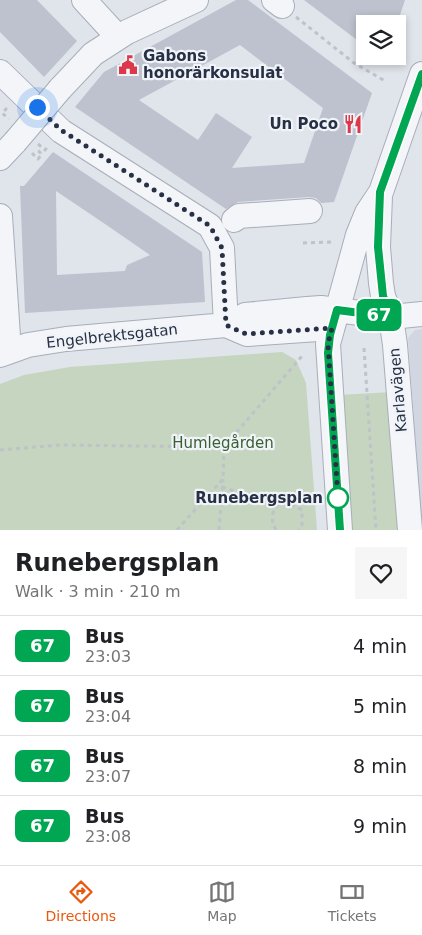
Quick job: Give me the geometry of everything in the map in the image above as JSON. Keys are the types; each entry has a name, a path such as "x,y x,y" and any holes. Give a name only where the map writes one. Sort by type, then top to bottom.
{"street":[{"path":"84,0 118,37"},
{"path":"16,151 60,89 93,54 118,37 196,0"},
{"path":"0,72 61,130 210,226 222,248 226,325"},
{"name":"Karlavägen","path":"340,530 328,353 334,319 358,235 367,213 380,192 422,74"},
{"name":"Karlavägen","path":"380,192 378,247 383,296 392,317 410,530"},
{"path":"234,220 239,216 310,211"},
{"path":"0,216 5,353"},
{"name":"Engelbrektsgatan","path":"5,353 28,345 66,339 226,325 246,334 334,319 422,314"}],"path":[{"path":"278,3 354,63 385,80"},
{"path":"2,113 7,108"},
{"path":"16,151 38,159 42,154 33,147 37,142 45,150"},
{"path":"303,243 331,242"},
{"name":"Karlavägen","path":"364,348 376,530"},
{"path":"219,530 224,447 302,356"},
{"path":"0,450 60,445 224,447"},
{"path":"177,530 223,479"},
{"path":"222,487 276,505 285,502 302,510 302,525 299,530"},
{"path":"276,505 272,522 276,530"}],"shaded area":[{"path":"422,329 422,530 408,338 415,330"}],"green space":[{"name":"Humlegården","path":"282,352 296,360 306,383 317,530 0,530 0,384 24,375 70,367"},
{"path":"392,392 401,530 348,530 339,395"}],"building":[{"path":"0,0 37,0 77,41 44,77 0,32"},
{"path":"236,0 248,0 372,93 334,202 321,203 316,198 309,197 238,202 226,209 75,107 104,72","holes":["240,45 323,108 304,163 232,168 252,137 216,113 198,140 139,100"]},
{"path":"304,0 405,0 400,15 356,15 356,39"},
{"path":"53,152 202,252 205,302 25,313 20,186 24,186","holes":["56,191 150,255 127,265 125,271 57,275"]}],"bus line":[{"name":"67","path":"340,530 328,344 337,310 392,317 383,296 381,283 378,247 380,192 422,74"}],"place":[{"name":"Gabons honorärkonsulat","path":"128,65"},
{"name":"Un Poco","path":"353,124"},
{"name":"Runebergsplan","path":"338,498"}],"route":[{"path":"37,107 61,130 210,226 218,237 222,248 226,325 246,334 308,328 332,328 328,344 338,498"}]}
